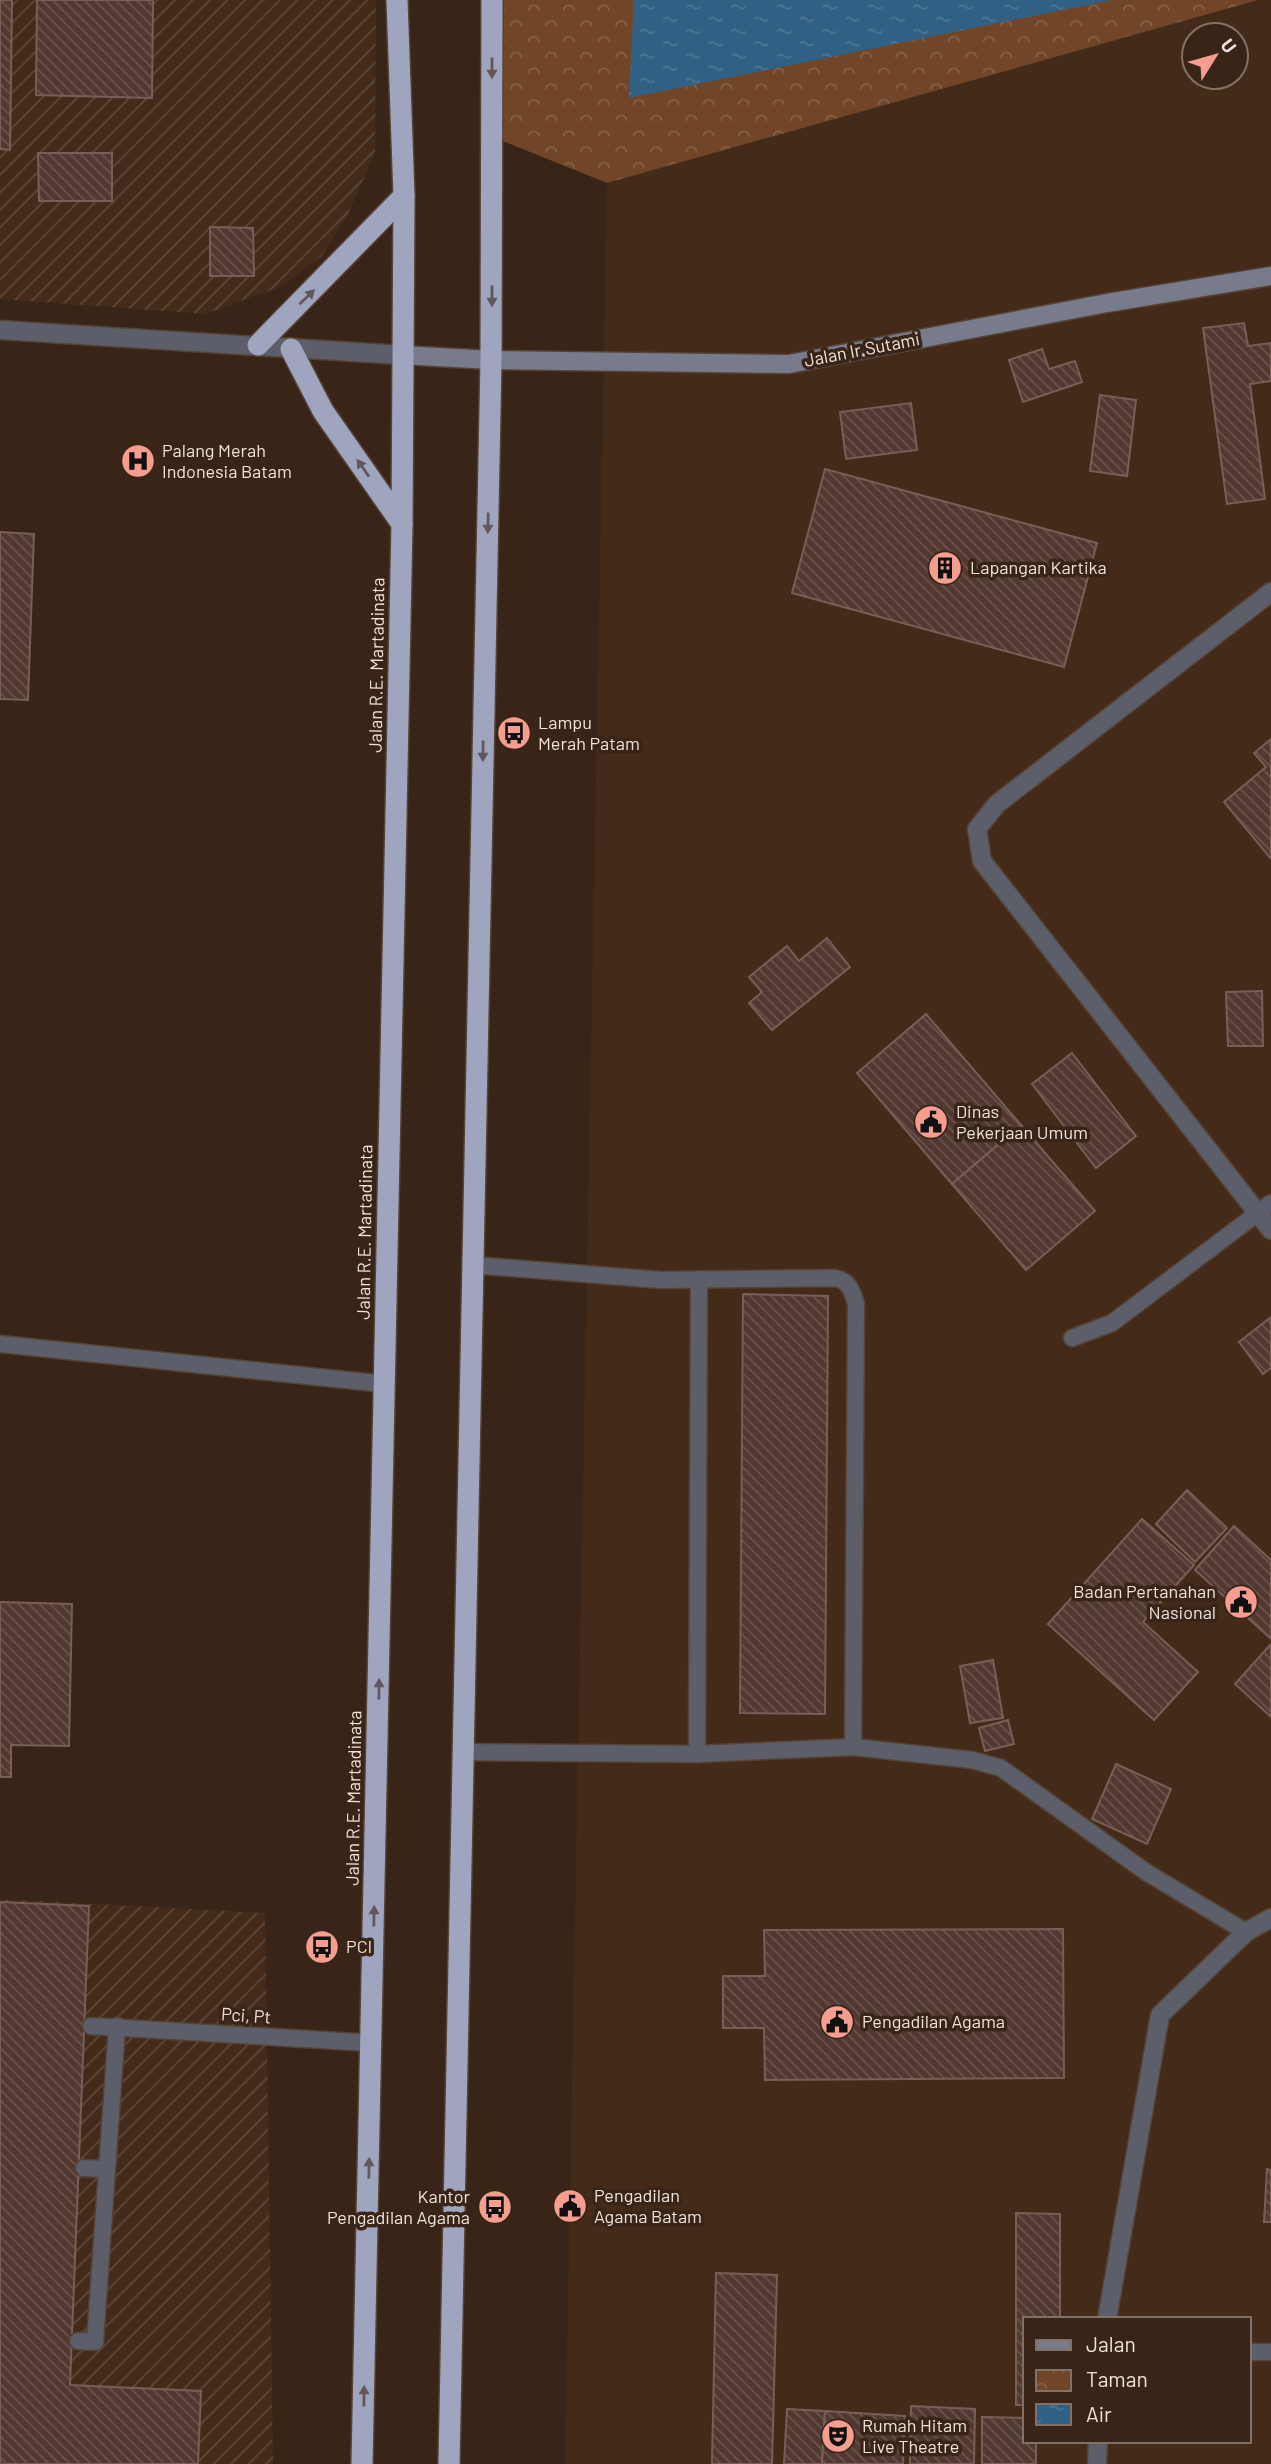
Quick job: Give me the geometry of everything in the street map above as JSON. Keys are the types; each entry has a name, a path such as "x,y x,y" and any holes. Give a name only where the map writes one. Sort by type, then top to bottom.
{"highway":[{"name":"Jalan R.E. Martadinata","path":"362,2464 402,524 404,196 397,0"},
{"path":"449,2464 491,360 492,0"},
{"path":"258,345 404,196"},
{"path":"291,349 323,411 402,524"}],"street":[{"name":"Jalan Ir.Sutami","path":"402,355 491,360 789,364 1107,303 1271,276"},
{"path":"0,330 402,355"},
{"path":"1271,592 997,804 977,829 982,861 1271,1230"},
{"path":"1107,2317 1160,2015 1246,1932 1271,1918"},
{"path":"1097,2464 1098,2443"}],"lane":[{"path":"1072,1338 1112,1323 1271,1203"},
{"path":"473,1265 661,1280 835,1278 844,1280 852,1290 856,1304 853,1747"},
{"path":"697,1754 699,1279"},
{"path":"0,1343 385,1384"},
{"path":"463,1752 697,1754 853,1747 972,1760 1001,1768 1146,1872 1246,1932"},
{"name":"Pci, Pt","path":"90,2026 372,2043"},
{"path":"78,2341 95,2342 117,2026"},
{"path":"84,2168 105,2169"},
{"path":"1250,2351 1271,2352"}],"shaded area":[{"path":"0,0 376,0 375,152 348,214 322,256 282,286 205,314 0,299"},
{"path":"1258,0 1271,0 1271,2464 565,2464 607,183 1180,22 1180,91 1250,91 1250,21 1183,21"},
{"path":"0,1899 265,1913 273,2464 0,2464"}],"green space":[{"path":"492,0 1258,0 607,183 493,137"}],"water":[{"path":"634,0 1112,0 629,98"}],"building":[{"path":"0,0 12,0 10,150 0,149"},
{"path":"37,0 153,0 152,98 36,95"},
{"path":"38,153 112,153 112,201 39,201"},
{"path":"210,227 253,228 254,276 210,276"},
{"path":"1244,323 1248,346 1271,343 1271,381 1250,384 1265,499 1227,504 1203,328"},
{"path":"1042,349 1049,369 1075,361 1082,382 1023,402 1009,360"},
{"path":"1100,395 1136,400 1127,476 1090,471"},
{"path":"911,403 917,450 846,459 840,412"},
{"name":"Lapangan Kartika","path":"825,469 1097,543 1064,667 792,593"},
{"path":"0,532 34,534 28,700 0,699"},
{"path":"1271,739 1271,859 1224,802 1266,767 1254,753"},
{"path":"827,938 850,967 772,1030 749,1003 762,992 749,977 787,946 799,961"},
{"path":"1262,991 1263,1046 1228,1046 1226,992"},
{"path":"926,1014 1021,1125 952,1184 857,1073"},
{"path":"1072,1053 1136,1136 1096,1168 1032,1084"},
{"path":"1021,1125 1095,1211 1026,1270 952,1184"},
{"path":"743,1294 828,1296 825,1714 740,1713"},
{"path":"1271,1317 1271,1368 1263,1374 1239,1342"},
{"path":"1187,1490 1227,1528 1195,1562 1156,1524"},
{"path":"1142,1519 1194,1565 1143,1622 1198,1672 1154,1720 1048,1624"},
{"path":"1234,1526 1271,1560 1271,1639 1195,1570"},
{"path":"0,1602 72,1604 69,1746 11,1745 11,1777 0,1777"},
{"path":"1271,1644 1271,1717 1235,1684"},
{"path":"993,1660 1003,1718 970,1723 960,1666"},
{"path":"1008,1720 1014,1744 985,1751 979,1728"},
{"path":"1116,1764 1171,1789 1147,1844 1092,1819"},
{"path":"0,1902 89,1906 70,2385 201,2391 198,2464 0,2464"},
{"path":"1063,1929 1064,2078 765,2080 764,2028 723,2028 723,1976 765,1976 764,1930"},
{"path":"1267,2169 1271,2170 1271,2222 1264,2222"},
{"path":"1016,2213 1060,2214 1060,2317 1023,2317 1023,2405 1016,2405"},
{"path":"716,2273 777,2275 772,2464 712,2464"},
{"path":"911,2406 975,2409 974,2464 910,2464"},
{"path":"787,2409 825,2411 822,2464 784,2464"},
{"path":"825,2411 905,2416 903,2464 822,2464"},
{"path":"982,2417 1023,2418 1023,2443 1036,2443 1036,2464 982,2464"}],"place":[{"name":"Palang Merah Indonesia Batam","path":"138,461"},
{"name":"Lapangan Kartika","path":"945,568"},
{"name":"Lampu Merah Patam","path":"514,733"},
{"name":"Dinas Pekerjaan Umum","path":"931,1122"},
{"name":"Badan Pertanahan Nasional","path":"1241,1602"},
{"name":"PCI","path":"322,1947"},
{"name":"Pengadilan Agama","path":"837,2022"},
{"name":"Pengadilan Agama Batam","path":"570,2206"},
{"name":"Kantor Pengadilan Agama","path":"495,2207"},
{"name":"Rumah Hitam Live Theatre","path":"838,2436"}]}
